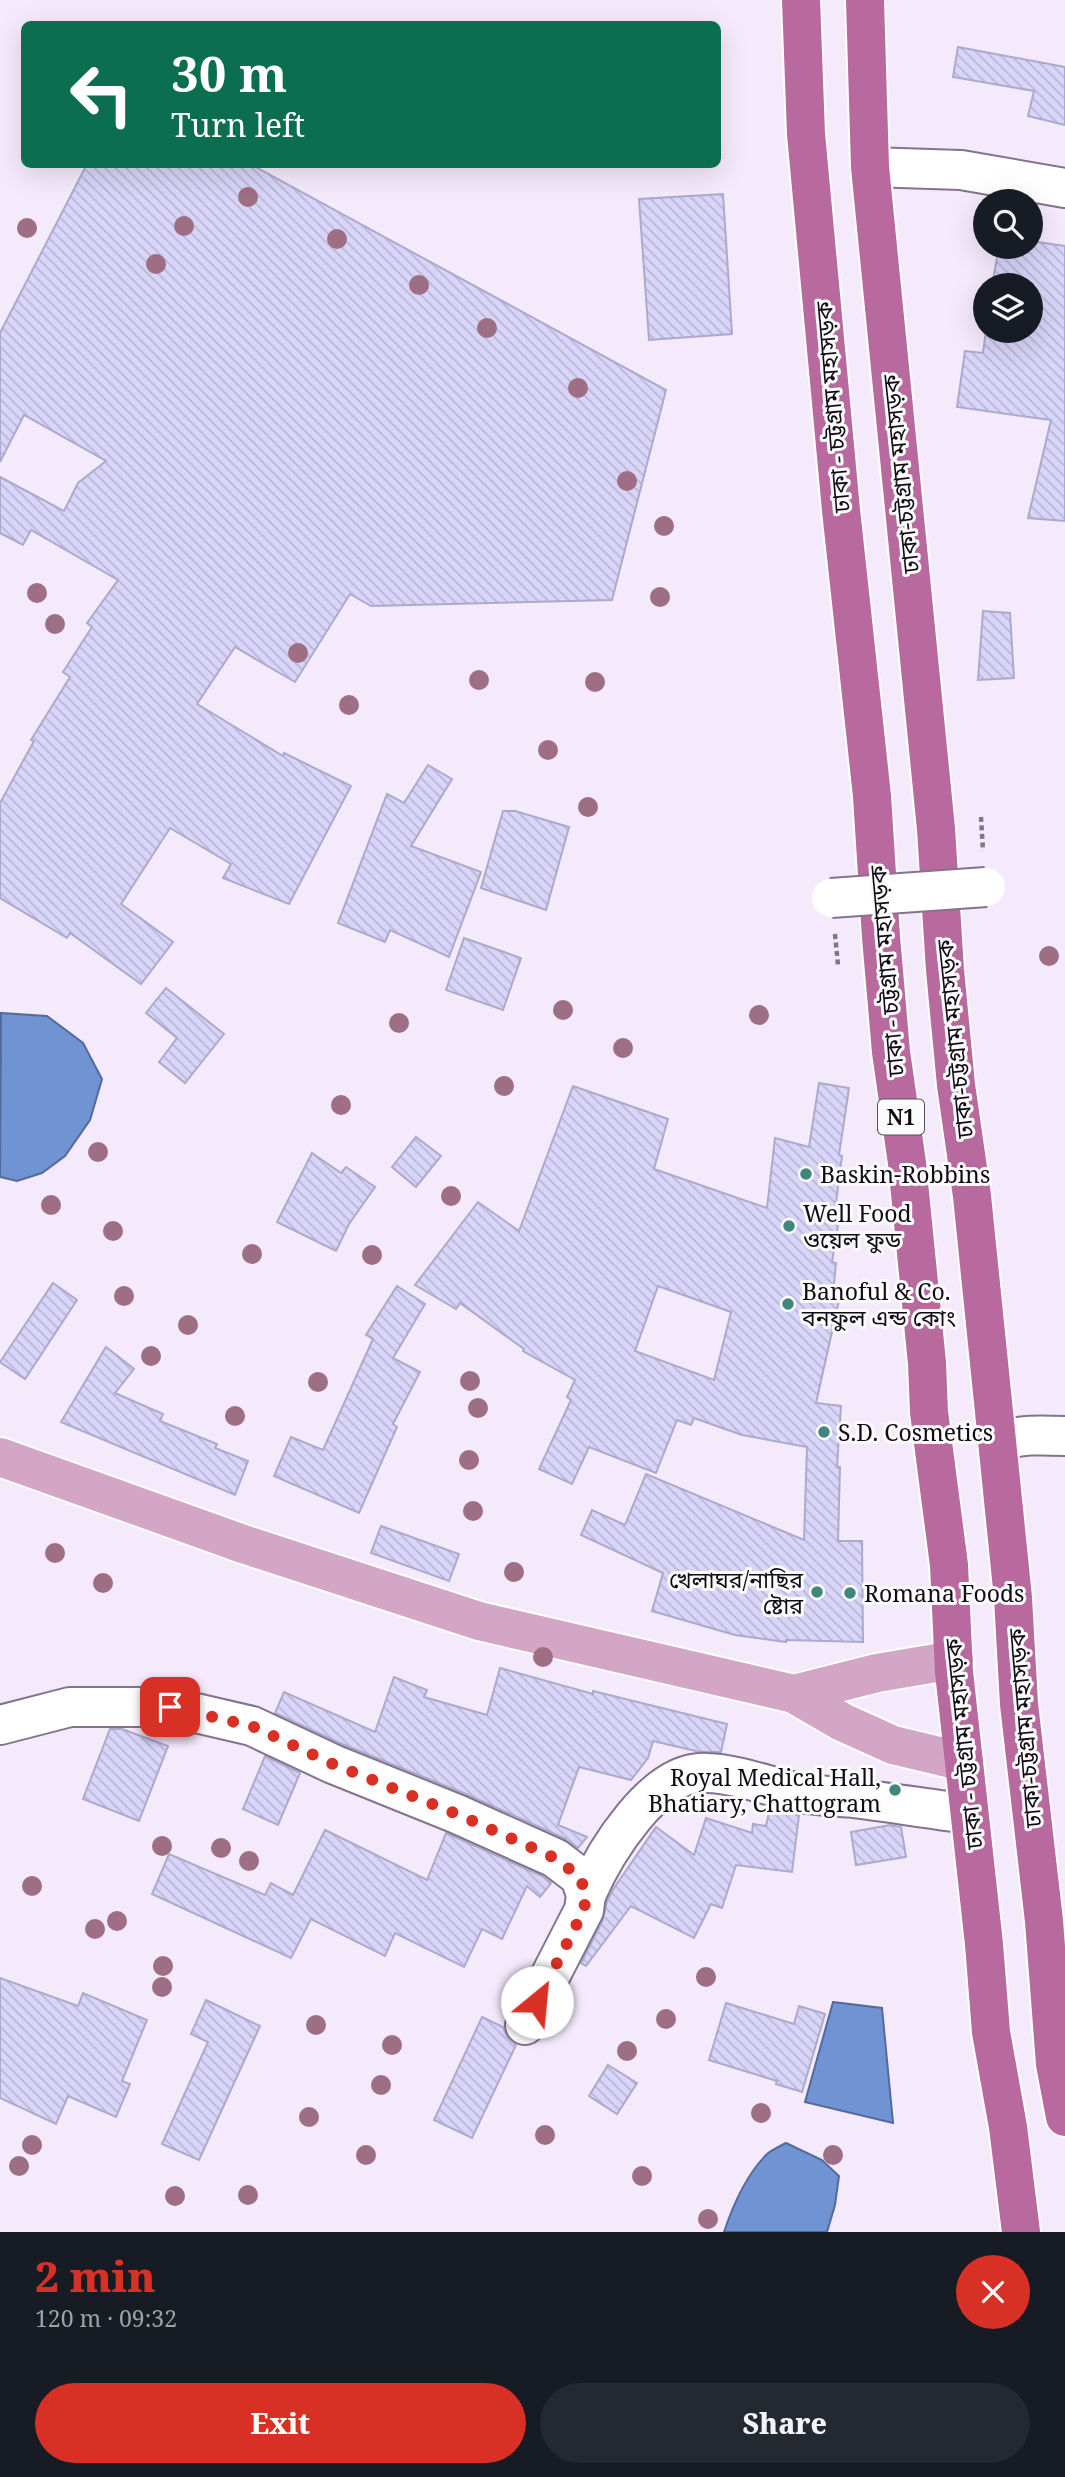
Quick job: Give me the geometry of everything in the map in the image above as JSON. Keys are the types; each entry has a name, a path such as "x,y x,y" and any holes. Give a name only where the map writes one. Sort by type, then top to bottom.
{"highway":[{"name":"ঢাকা - চট্টগ্রাম মহাসড়ক","path":"801,0 806,134 872,796 891,1052 907,1163 927,1363 929,1412 948,1565 954,1660 991,2032 1008,2127 1021,2232"},
{"name":"ঢাকা-চট্টগ্রাম মহাসড়ক","path":"864,0 870,167 936,829 945,970 956,1085 972,1196 1013,1598 1019,1704 1057,1976 1055,2064 1065,2117"}],"main road":[{"path":"0,1457 233,1541 479,1622 794,1694 893,1745 964,1762"},
{"path":"794,1694 877,1673 954,1660"}],"street":[{"path":"870,167 961,170 1065,188"},
{"path":"831,898 986,887"},
{"path":"997,1442 1036,1435 1065,1436"},
{"path":"0,1725 70,1707 170,1707 252,1726 333,1764 457,1814 555,1858 580,1877 586,1895"},
{"path":"525,2025 584,1910 586,1895 596,1871 651,1799 667,1786 692,1774 705,1772 801,1793 969,1814"}],"water":[{"path":"1,1013 47,1016 83,1043 102,1079 90,1120 65,1156 42,1173 17,1181 0,1177"},
{"path":"833,2002 882,2008 893,2123 805,2102"},
{"path":"786,2143 822,2160 839,2176 835,2205 827,2232 724,2232 736,2201 753,2171 767,2154"}],"building":[{"path":"958,47 1065,67 1065,125 1028,116 1034,91 953,77"},
{"path":"85,168 257,168 666,390 612,600 371,606 350,594 295,682 235,647 197,704 283,756 284,753 351,786 289,904 223,878 231,864 170,828 121,904 173,942 141,984 70,933 67,938 0,898 0,803 34,741 31,740 70,677 63,672 92,627 87,623 118,580 31,530 23,545 0,533 0,477 64,511 78,483 106,461 24,415 0,462 0,333"},
{"path":"723,194 732,334 649,340 639,199"},
{"path":"1043,243 1065,246 1065,521 1028,518 1051,420 957,407 965,351 983,353 984,343 1043,343 1043,273 994,273 997,259 1043,259"},
{"path":"983,611 1010,613 1014,678 978,680"},
{"path":"428,765 452,779 411,846 481,872 449,957 390,930 385,942 338,923 387,794 404,803"},
{"path":"503,811 515,811 569,827 546,910 481,888"},
{"path":"464,938 521,958 503,1010 446,990"},
{"path":"166,988 224,1034 185,1083 159,1062 177,1038 146,1013"},
{"path":"819,1083 849,1088 839,1155 842,1156 834,1218 839,1219 832,1262 836,1263 833,1295 840,1296 816,1403 841,1406 837,1467 840,1467 838,1541 862,1541 863,1642 786,1642 735,1635 652,1611 663,1573 581,1535 592,1510 625,1525 646,1474 804,1540 807,1447 742,1435 694,1418 691,1425 677,1420 656,1473 589,1447 572,1484 539,1469 571,1400 567,1397 575,1380 523,1351 524,1349 460,1303 456,1309 415,1285 478,1202 519,1231 573,1086 668,1119 654,1169 767,1208 775,1138 809,1147","holes":["658,1286 731,1312 714,1380 635,1351"]},
{"path":"416,1137 441,1156 416,1187 392,1167"},
{"path":"312,1153 341,1173 346,1167 375,1187 349,1224 336,1251 277,1222"},
{"path":"53,1283 77,1300 25,1379 0,1362"},
{"path":"397,1286 425,1304 393,1358 420,1372 393,1424 397,1427 359,1513 274,1476 291,1437 323,1450 373,1339 366,1335"},
{"path":"106,1347 134,1369 115,1393 163,1414 160,1421 217,1444 215,1448 248,1461 235,1495 61,1422"},
{"path":"381,1526 459,1554 449,1581 371,1553"},
{"path":"500,1668 593,1694 593,1691 727,1724 721,1752 700,1752 653,1741 648,1758 631,1780 579,1767 558,1825 587,1837 578,1848 564,1838 466,1794 342,1744 275,1713 284,1692 375,1732 394,1677 427,1690 424,1697 487,1715"},
{"path":"110,1729 122,1729 168,1746 139,1821 83,1799"},
{"path":"265,1756 300,1773 278,1825 243,1809"},
{"path":"770,1808 799,1815 792,1872 736,1865 722,1908 711,1904 694,1938 631,1906 586,1966 581,1963 603,1920 607,1901 614,1888 656,1827 694,1855 706,1818 752,1833 753,1824 766,1826"},
{"path":"890,1825 901,1827 906,1857 856,1865 851,1832"},
{"path":"325,1830 427,1880 446,1833 544,1877 551,1883 540,1897 527,1886 502,1939 482,1929 464,1967 395,1933 385,1956 311,1919 291,1958 152,1894 169,1854 265,1895 271,1883 293,1895"},
{"path":"0,1978 78,2006 83,1993 147,2020 122,2081 130,2084 116,2117 68,2096 56,2124 0,2098"},
{"path":"206,2000 260,2026 199,2160 162,2144 208,2042 191,2034"},
{"path":"726,2003 794,2024 799,2006 825,2014 802,2092 776,2084 777,2081 709,2060"},
{"path":"482,2017 503,2027 507,2037 516,2045 472,2138 434,2120"},
{"path":"608,2065 637,2083 617,2114 589,2096"}],"place":[{"name":"Baskin-Robbins","path":"806,1174"},
{"name":"Well Food ওয়েল ফুড","path":"789,1226"},
{"name":"Banoful & Co. বনফুল এন্ড কোং","path":"788,1304"},
{"name":"S.D. Cosmetics","path":"824,1432"},
{"name":"খেলাঘর/নাছির ষ্টোর","path":"817,1592"},
{"name":"Romana Foods","path":"850,1593"},
{"name":"Royal Medical Hall, Bhatiary, Chattogram","path":"895,1790"}],"route":[{"path":"170,1707 252,1726 333,1764 457,1814 555,1858 580,1877 586,1895 584,1910 537,2002"}]}
